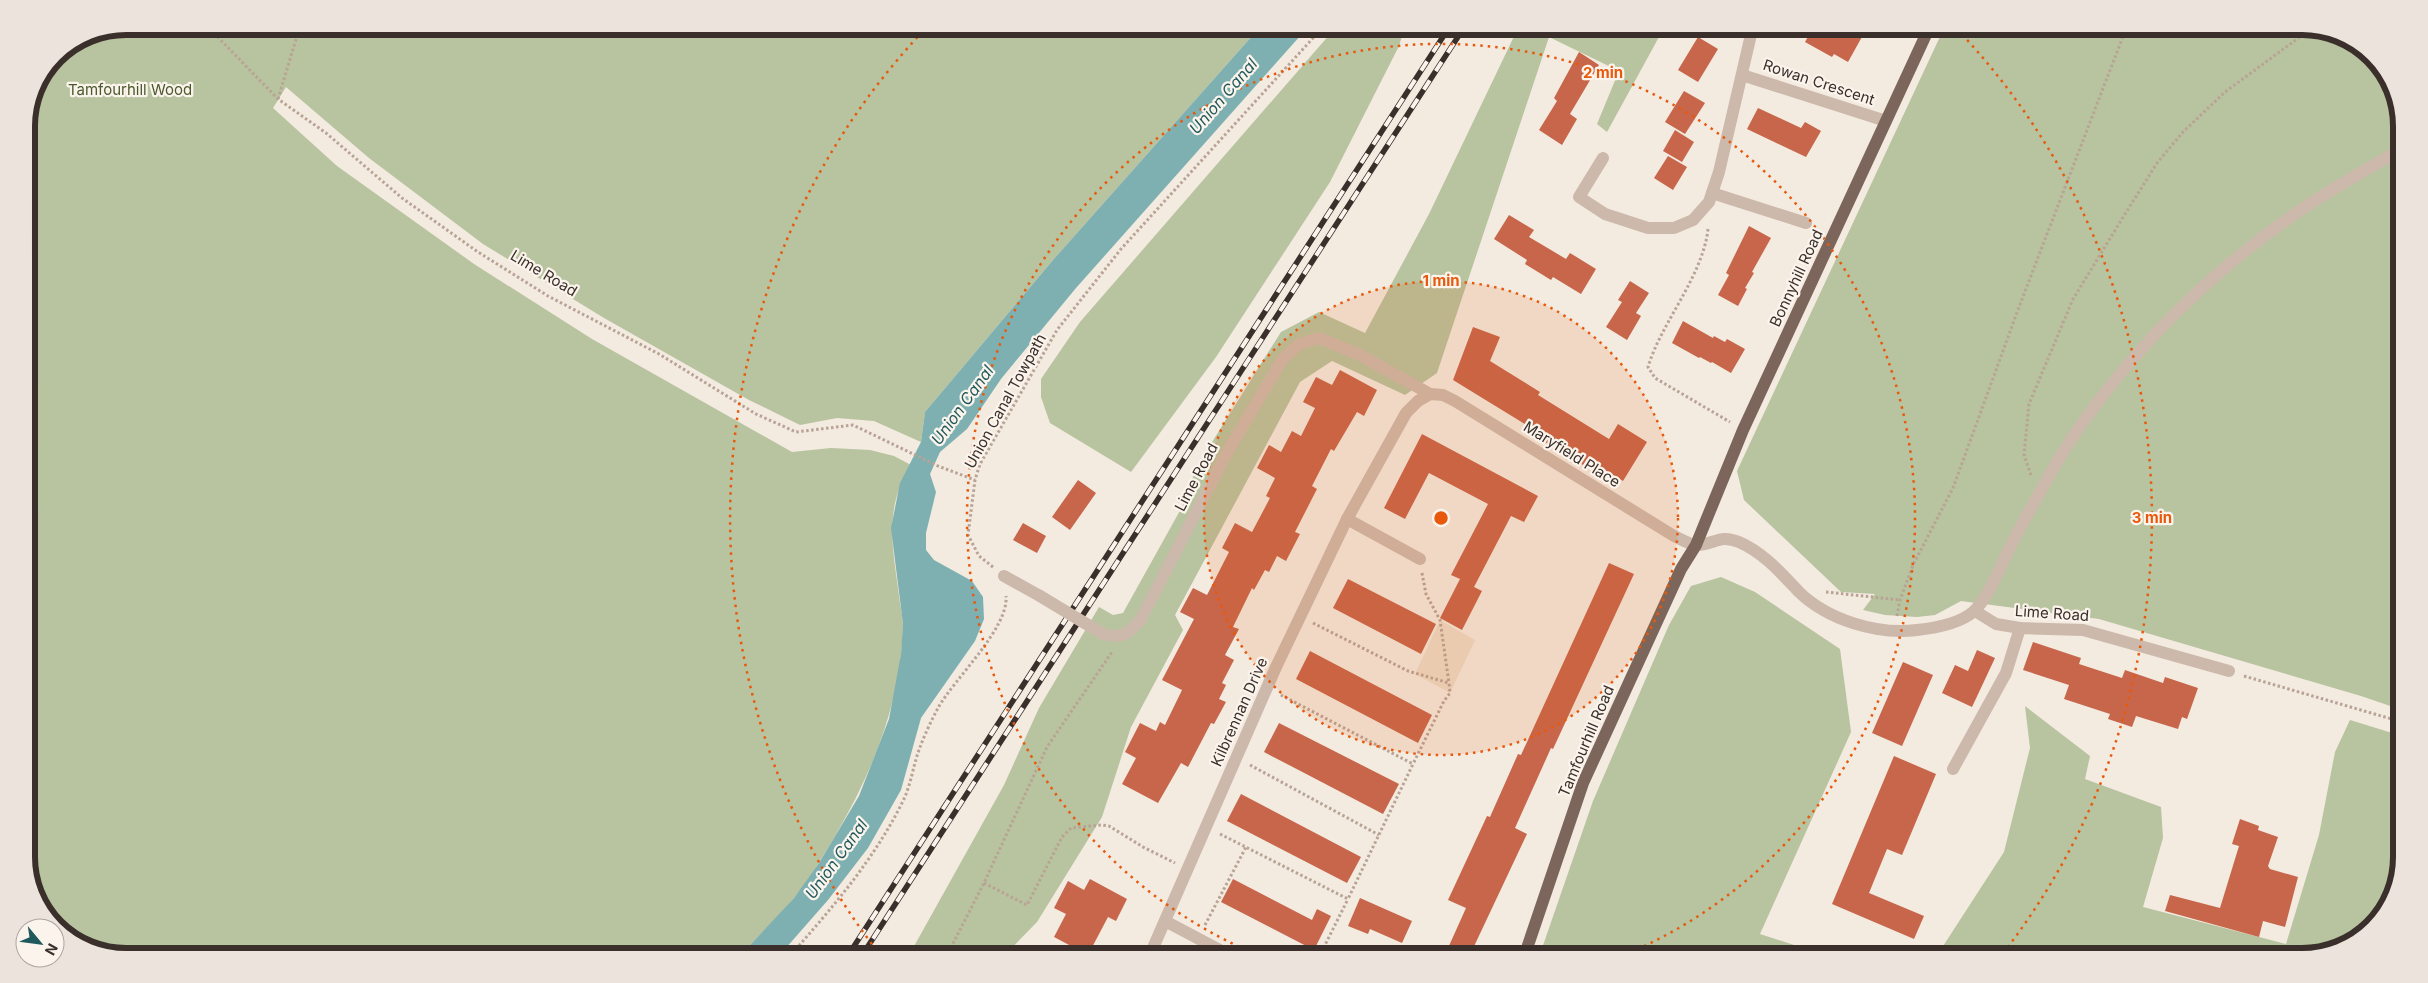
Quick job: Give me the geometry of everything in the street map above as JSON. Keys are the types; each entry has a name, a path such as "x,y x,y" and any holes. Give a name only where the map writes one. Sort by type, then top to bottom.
{"main road":[{"name":"Bonnyhill Road","path":"1696,545 1743,430 1926,35"},
{"name":"Tamfourhill Road","path":"1527,948 1583,783 1681,569 1696,545"}],"street":[{"name":"Rowan Crescent","path":"1603,158 1579,196 1605,214 1648,228 1674,228 1693,220 1709,202 1712,193 1751,35"},
{"name":"Rowan Crescent","path":"1742,75 1886,121"},
{"path":"1696,545 1724,537 1741,543 1762,556 1820,610 1848,622 1879,628 1914,630 1965,618 1975,611 2041,488 2094,407 2164,326 2203,288 2292,216 2393,155"},
{"path":"1712,193 1806,223"},
{"name":"Lime Road","path":"1118,637 1129,633 1141,619 1225,456 1282,360 1299,344 1319,338 1360,355 1430,394"},
{"name":"Kilbrennan Drive","path":"1153,948 1300,617 1348,519 1406,413 1418,401 1430,394"},
{"name":"Maryfield Place","path":"1430,394 1443,395 1455,401 1674,536 1696,545"},
{"path":"1348,519 1420,559"},
{"path":"1004,576 1103,634 1118,637"},
{"name":"Lime Road","path":"1975,611 1996,624 2020,628 2084,630 2228,671"},
{"path":"1953,769 2006,673 2020,628"},
{"path":"1165,921 1216,948"}],"path":[{"name":"Lime Road","path":"216,35 278,99 326,133 402,198 478,252 548,296 659,354 756,414 796,432 830,430 853,425 938,466 975,480"},
{"path":"278,99 297,35"},
{"name":"Union Canal Towpath","path":"1004,576 980,556 968,535 975,480 980,464 1057,330 1121,249 1316,35"},
{"path":"1800,592 1832,592 1900,600 1913,565 1953,488 2019,307 2124,35"},
{"path":"2041,488 2032,479 2024,455 2029,404 2073,299 2157,163 2183,132 2225,92 2302,35"},
{"path":"1703,209 1708,229 1705,244 1688,286 1648,367 1655,378 1743,430"},
{"path":"797,948 838,900 877,848 904,799 920,749 939,707 986,644 1007,605 1004,576"},
{"path":"1324,948 1444,701 1450,693 1440,620 1426,594"},
{"path":"1300,617 1408,671 1449,683"},
{"path":"951,948 984,883 1047,747 1111,654 1118,637"},
{"path":"2228,671 2393,719"},
{"path":"1268,688 1413,764"},
{"path":"1236,758 1379,835"},
{"path":"984,883 1027,905 1062,837 1071,828 1101,825 1109,826 1143,847 1187,869"},
{"path":"1238,843 1348,900"},
{"path":"1202,930 1246,847"}],"green space":[{"name":"Tamfourhill Wood","path":"126,35 1253,35 1053,260 925,412 921,442 874,421 837,418 800,425 749,400 604,318 483,244 369,158 286,87 273,108 337,166 474,264 592,339 792,452 831,448 870,450 894,456 911,465 896,498 893,513 894,561 903,626 897,682 891,709 873,761 849,811 815,869 799,892 748,948 126,948 103,945 91,941 66,925 65,918 58,917 44,897 35,863 35,120 44,86 66,58 86,44 103,38"},
{"path":"1329,35 1402,35 1399,46 1330,182 1216,357 1131,472 1050,423 1041,397 1041,379 1080,322"},
{"path":"1515,35 1660,35 1607,132 1597,124 1619,71 1549,37 1437,373 1405,395 1332,361 1300,382 1175,615 1183,630 1131,727 1102,817 1037,922 1012,948 913,948 1004,785 1039,708 1099,607 1113,615 1123,613 1182,507 1197,466 1281,332 1319,312 1365,333 1429,214"},
{"path":"1941,35 2314,36 2337,42 2347,47 2366,62 2378,76 2388,97 2393,120 2393,707 2099,619 1961,601 1935,615 1917,617 1885,615 1863,610 1875,594 1841,592 1744,500 1737,471"},
{"path":"1721,577 1755,592 1840,649 1851,732 1760,934 1803,948 1542,948 1593,801 1669,625 1691,586"},
{"path":"2025,706 2090,756 2085,779 2161,807 2163,838 2143,907 2286,944 2319,835 2335,752 2350,720 2393,733 2393,863 2384,897 2370,917 2352,933 2337,941 2314,947 1942,948 2004,852 2030,748"}],"shaded area":[{"path":"1440,620 1475,640 1450,693 1415,674"}],"water":[{"name":"Union Canal","path":"1253,35 1301,35 1076,288 1001,379 967,429 940,452 930,474 936,492 926,533 926,550 934,560 972,581 983,597 984,619 975,641 921,718 901,790 868,848 828,900 786,948 747,948 794,898 819,863 859,796 889,719 901,654 903,624 891,528 900,483 921,442 925,412 1053,260"}],"building":[{"path":"1809,35 1863,35 1848,62 1834,54 1832,57 1805,42"},
{"path":"1698,37 1718,49 1698,82 1678,70"},
{"path":"1579,52 1599,65 1570,114 1577,119 1562,145 1539,130 1557,101 1554,98"},
{"path":"1684,91 1705,103 1685,134 1665,122"},
{"path":"1758,108 1801,128 1805,122 1821,131 1806,157 1747,129"},
{"path":"1675,130 1694,142 1682,162 1663,151"},
{"path":"1668,156 1687,167 1673,190 1654,178"},
{"path":"1509,215 1534,230 1529,237 1566,259 1570,253 1596,269 1581,294 1553,277 1551,280 1525,264 1527,260 1494,239"},
{"path":"1749,226 1771,238 1752,272 1754,273 1745,288 1747,289 1738,306 1718,295 1729,275 1726,273"},
{"path":"1630,281 1649,293 1636,313 1641,316 1627,340 1606,327 1622,302 1618,300"},
{"path":"1683,321 1713,338 1714,336 1725,342 1727,339 1745,349 1731,373 1672,343"},
{"path":"1473,327 1500,337 1490,361 1540,392 1538,395 1609,439 1618,424 1647,442 1623,481 1587,459 1583,465 1530,433 1533,429 1453,380"},
{"path":"1340,370 1377,390 1364,416 1357,412 1334,451 1331,449 1312,486 1317,489 1295,532 1300,534 1286,561 1277,556 1269,572 1265,570 1254,590 1252,588 1233,627 1239,629 1225,655 1234,660 1222,683 1226,685 1219,699 1226,702 1214,724 1211,723 1188,767 1181,763 1158,803 1122,784 1136,758 1125,752 1140,723 1156,731 1160,722 1165,725 1182,690 1162,680 1194,619 1180,612 1193,588 1207,595 1229,552 1222,548 1235,523 1252,532 1270,498 1266,496 1275,478 1257,468 1269,445 1281,452 1292,431 1301,436 1315,408 1303,402 1316,377 1332,385"},
{"path":"1422,434 1538,496 1524,522 1511,516 1474,587 1482,591 1462,630 1440,618 1460,579 1451,575 1488,504 1429,473 1405,519 1384,508"},
{"path":"1078,480 1096,493 1070,530 1052,517"},
{"path":"1023,523 1046,536 1037,553 1013,540"},
{"path":"1609,563 1634,574 1515,828 1527,834 1473,948 1448,948 1466,908 1448,900 1487,816 1490,817 1518,754 1521,755"},
{"path":"1348,579 1436,624 1421,654 1333,608"},
{"path":"2033,642 2081,658 2079,664 2122,678 2125,670 2163,683 2165,677 2198,688 2187,719 2182,717 2178,729 2136,716 2132,727 2108,719 2110,714 2064,699 2069,685 2023,670"},
{"path":"1977,650 1995,658 1972,707 1942,693 1955,665 1968,671"},
{"path":"1310,651 1432,715 1418,743 1296,679"},
{"path":"1903,662 1933,675 1902,746 1872,733"},
{"path":"1279,723 1399,784 1383,814 1264,752"},
{"path":"1894,756 1936,774 1902,855 1887,849 1869,893 1924,916 1914,939 1832,904"},
{"path":"1241,794 1361,857 1347,883 1227,821"},
{"path":"2240,819 2259,826 2258,830 2278,837 2268,866 2270,869 2298,877 2285,927 2263,921 2259,937 2165,911 2170,895 2220,908 2239,846 2232,844"},
{"path":"1090,879 1127,899 1116,921 1108,917 1092,948 1075,948 1054,937 1066,914 1054,908 1068,881 1084,890"},
{"path":"1233,879 1312,920 1317,909 1331,916 1315,948 1310,948 1221,902"},
{"path":"1360,898 1412,921 1402,943 1370,929 1368,934 1348,926"}],"railway":[{"path":"853,948 1444,35"},
{"path":"867,948 1459,35"}]}
